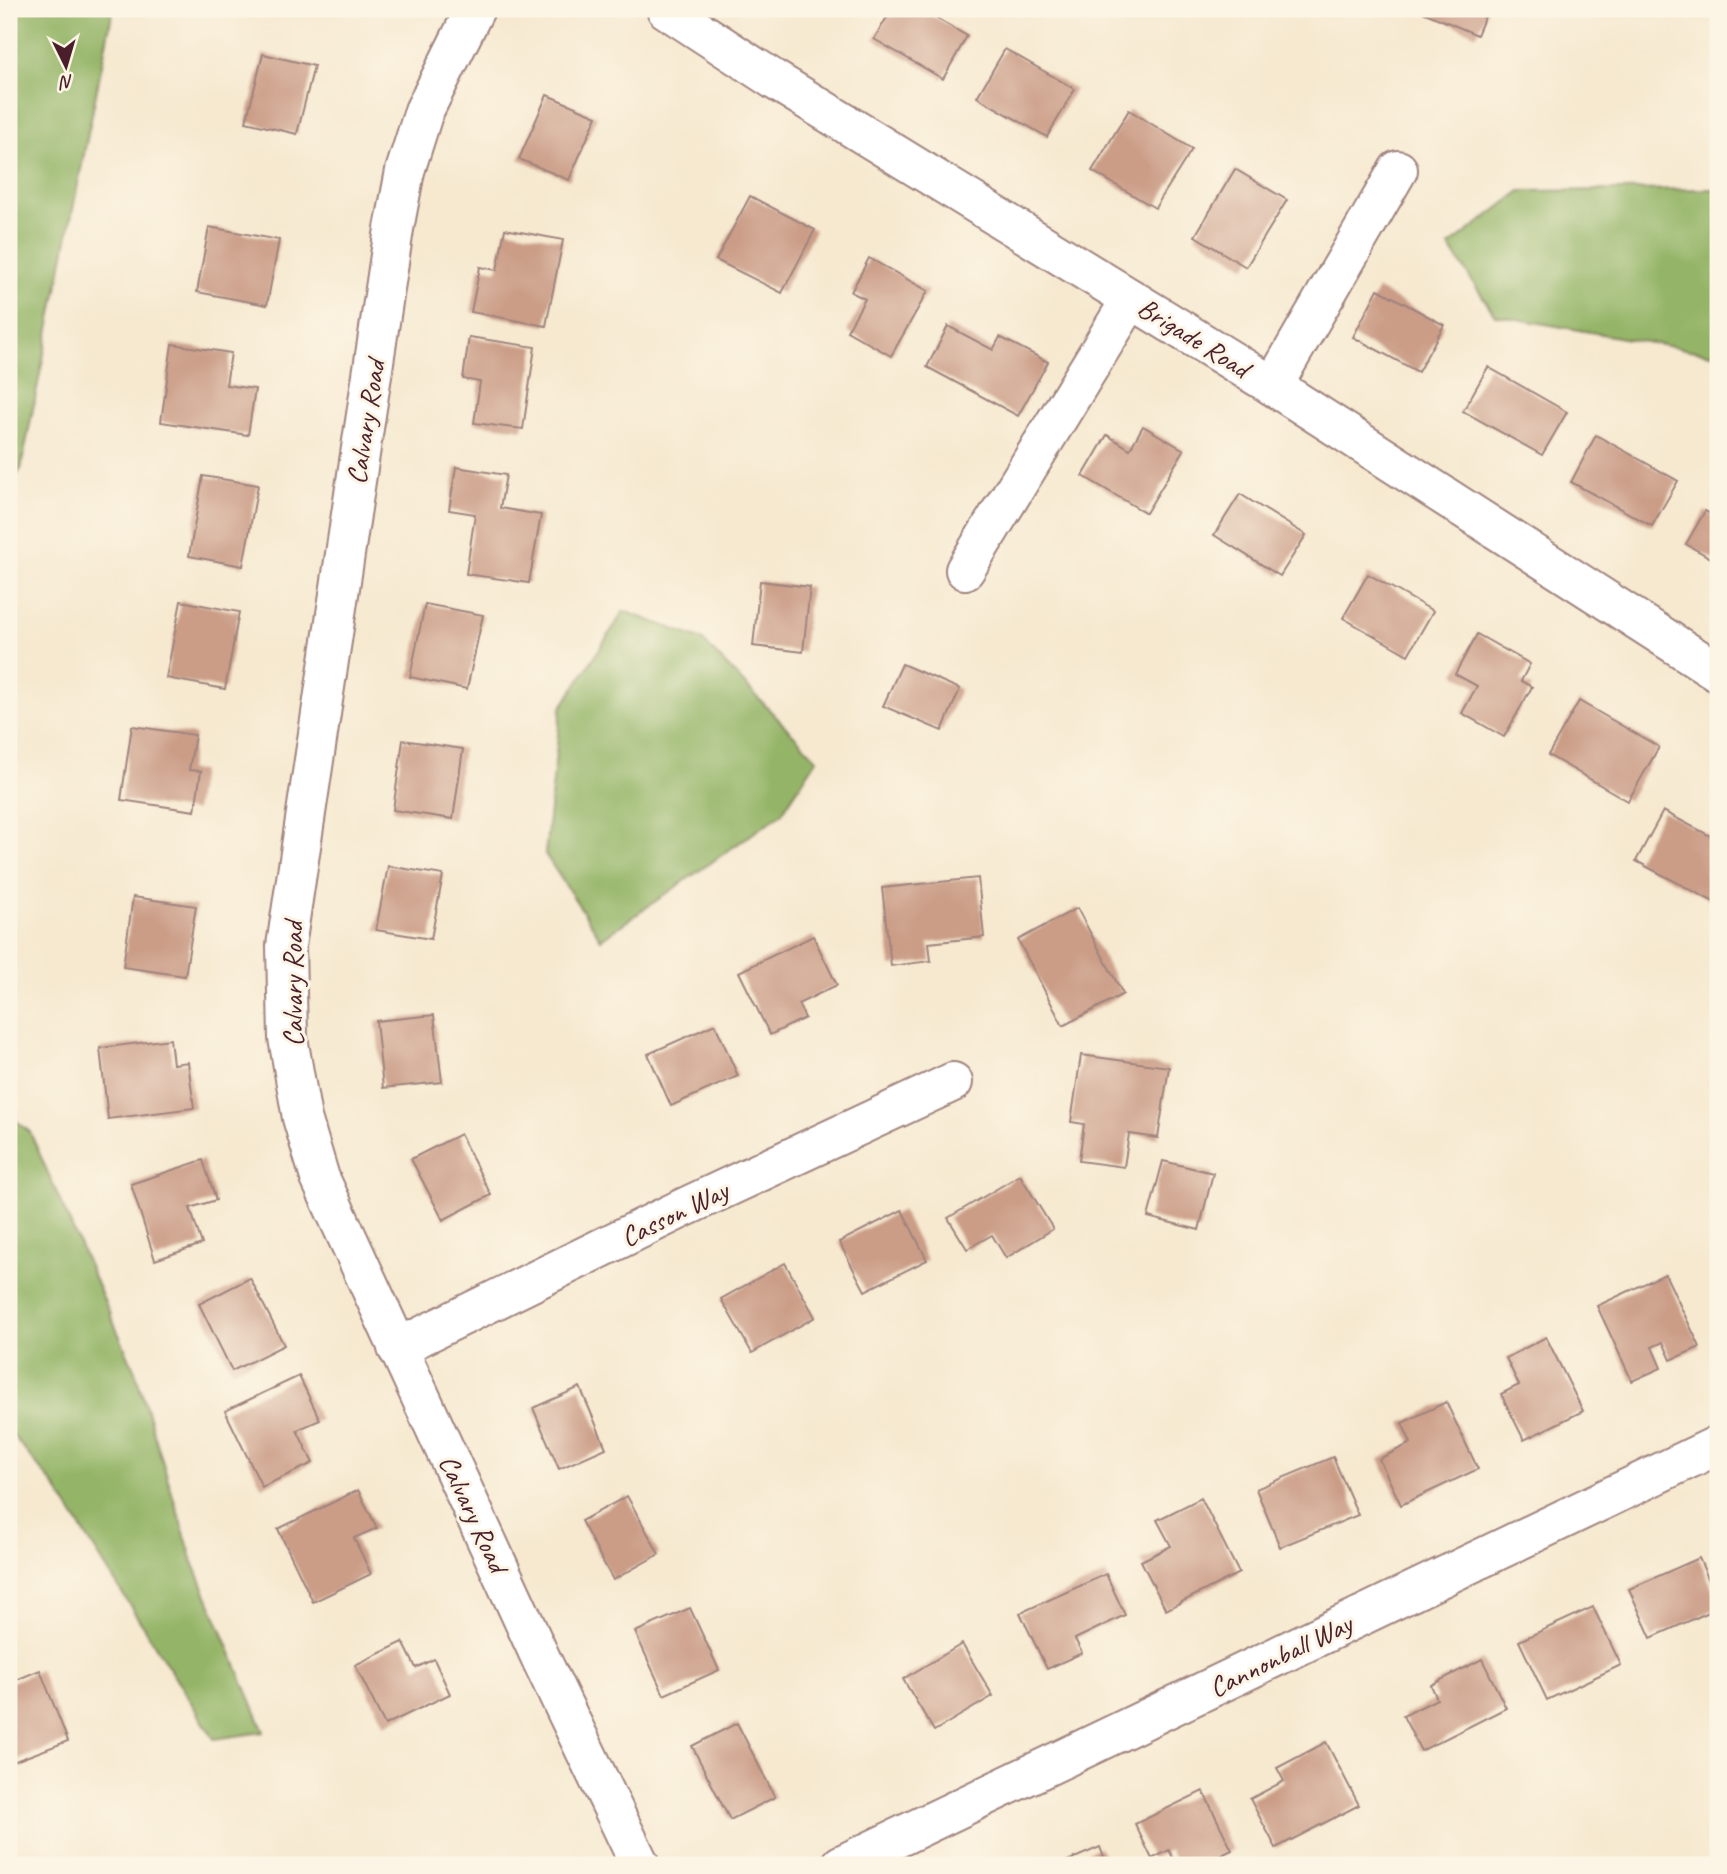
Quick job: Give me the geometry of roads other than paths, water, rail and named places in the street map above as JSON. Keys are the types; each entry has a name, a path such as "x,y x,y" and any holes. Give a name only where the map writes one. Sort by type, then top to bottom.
{"street":[{"name":"Calvary Road","path":"475,9 424,111 405,171 398,206 286,946 288,1038 302,1118 320,1178 542,1661 640,1865"},
{"name":"Brigade Road","path":"666,9 773,79 1273,386 1718,671"},
{"path":"1273,386 1398,170"},
{"path":"965,570 1131,299"},
{"name":"Casson Way","path":"397,1348 671,1214 953,1082"},
{"name":"Cannonball Way","path":"841,1865 1718,1445"}]}
